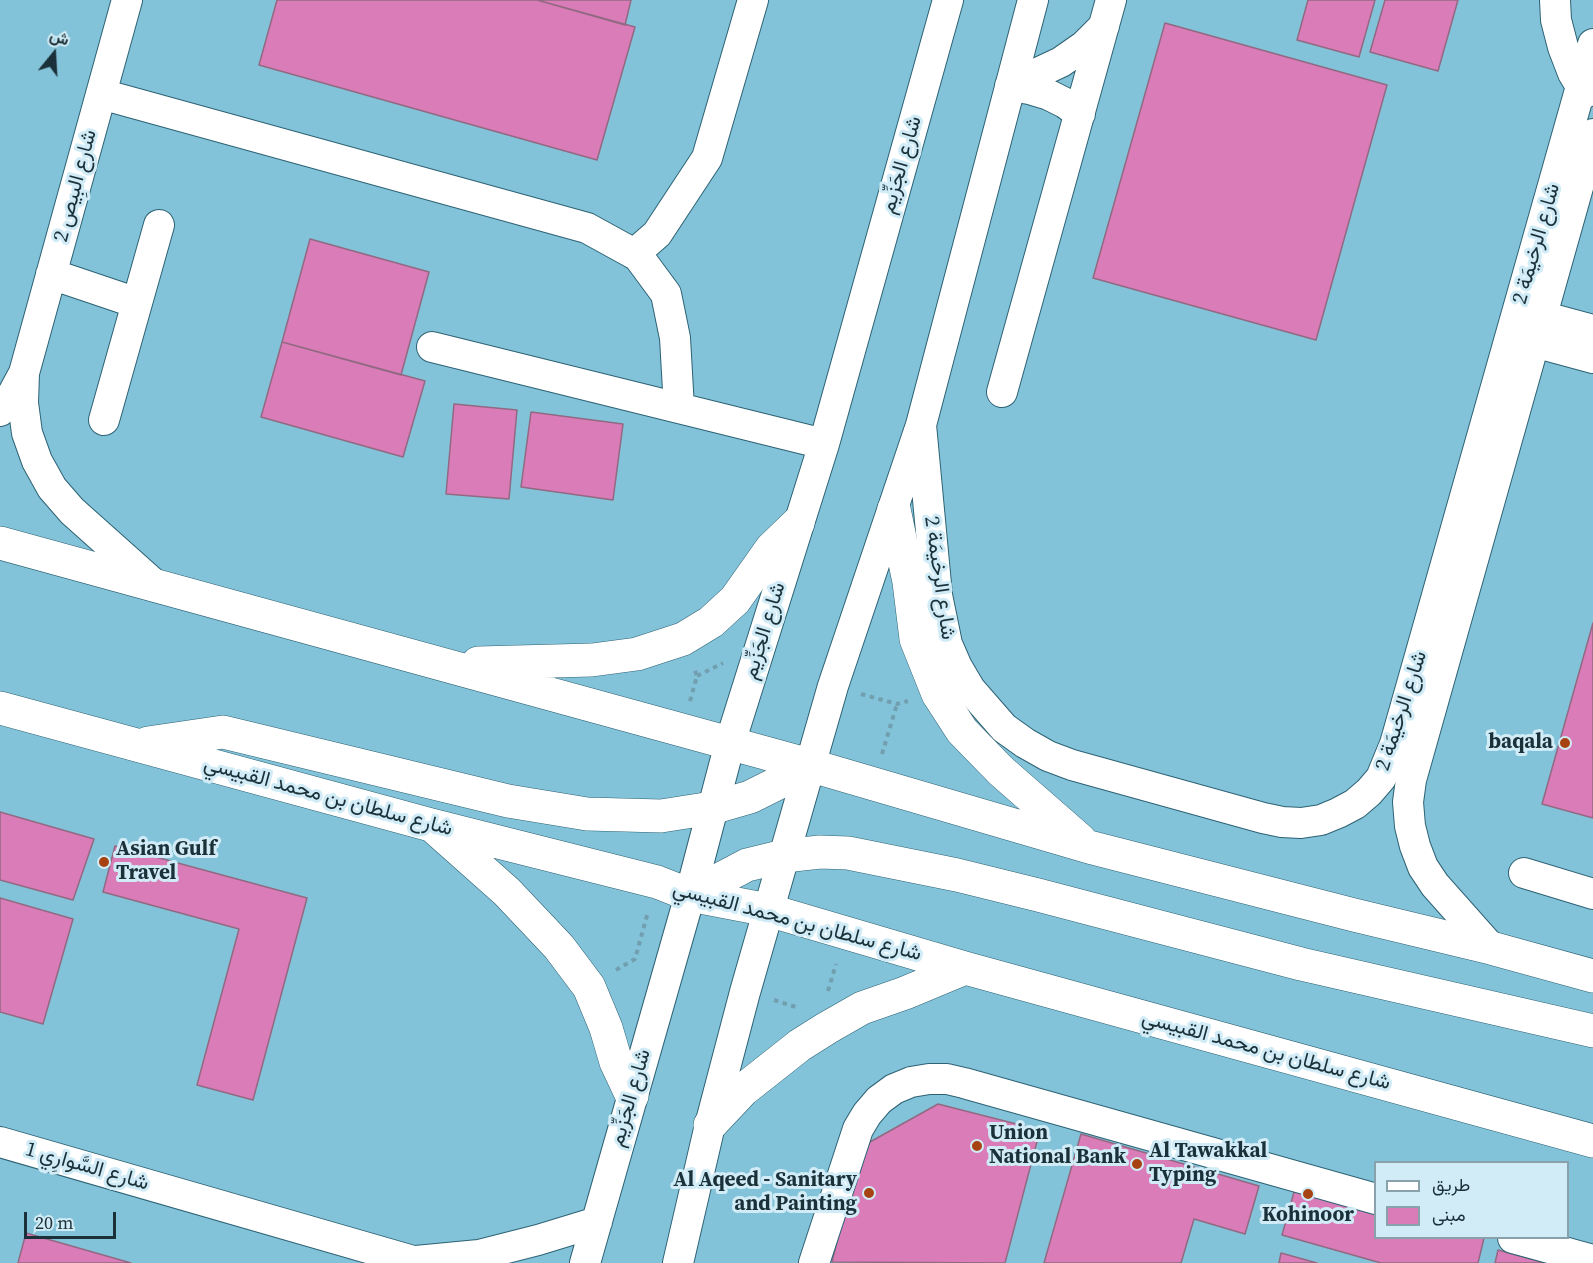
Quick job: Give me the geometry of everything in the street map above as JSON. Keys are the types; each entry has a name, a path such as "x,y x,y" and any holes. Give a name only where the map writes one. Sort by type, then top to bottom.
{"main road":[{"path":"894,509 909,582 916,639 938,694 962,731 1000,771 1089,847"},
{"path":"440,664 592,660 637,654 683,639 711,622 735,600 771,549 798,523"},
{"path":"0,543 809,765 1089,847 1491,948 1593,976"},
{"name":"شارع سلطان بن محمد القبيسي","path":"0,708 431,825 657,882 690,895 768,910 964,968 1593,1141"},
{"path":"134,745 223,732 508,801 587,814 662,816 712,808 750,796 809,765"},
{"path":"431,825 507,892 559,947 589,987 606,1028 616,1062 632,1096"},
{"path":"690,895 747,865 784,856 820,852 848,853 957,875 1300,964 1593,1031"},
{"path":"710,1125 743,1090 800,1045 827,1028 862,1008 964,968"}],"street":[{"name":"شارع البِيص 2","path":"0,411 10,399 24,373 127,0"},
{"path":"634,254 657,234 707,158 753,0"},
{"name":"شارع الجَزِّيم","path":"585,1263 690,895 730,743 824,444 948,0"},
{"path":"682,1259 710,1125 745,992 833,686 921,425 1034,0"},
{"path":"1529,326 1586,122 1588,103 1586,94 1563,47 1556,20 1555,0"},
{"path":"1010,86 1061,62 1084,46 1108,13"},
{"path":"1002,393 1108,13"},
{"path":"1581,87 1593,44"},
{"path":"1010,86 1049,94 1080,114"},
{"path":"101,94 587,228 638,256 666,294 675,338 679,408"},
{"name":"شارع الرخيمَة 2","path":"921,425 937,595 948,644 957,668 970,689 1004,728 1048,756 1072,765 1263,818 1282,822 1301,822 1320,820 1338,813 1362,798 1381,778 1389,761 1593,134"},
{"path":"104,420 159,225"},
{"path":"51,274 137,303"},
{"path":"1529,326 1593,330"},
{"path":"1529,326 1593,358"},
{"name":"شارع الرخيمَة 2","path":"1491,948 1435,885 1423,867 1414,846 1408,802 1411,780 1529,326"},
{"path":"432,347 824,444"},
{"name":"شارع البِيص 2","path":"24,373 23,403 27,433 37,461 52,488 72,511 156,586"},
{"path":"1524,873 1593,894"},
{"path":"814,1263 858,1129 867,1114 879,1100 894,1089 929,1078 947,1078 1374,1198"},
{"name":"شارع السَّوارِي 1","path":"0,1142 418,1262 479,1255 597,1222"},
{"path":"1517,1239 1593,1260"}],"path":[{"path":"873,783 897,704"},
{"path":"635,958 657,882"},
{"path":"828,991 845,934"},
{"path":"745,992 800,1008"}],"shaded area":[{"path":"0,0 1593,0 1593,1263 0,1263"}],"building":[{"path":"277,0 537,0 635,27 597,160 259,65"},
{"path":"537,0 631,0 625,25"},
{"path":"1308,0 1375,0 1359,57 1297,40"},
{"path":"1385,0 1458,0 1438,71 1370,52"},
{"path":"1165,23 1387,85 1316,340 1093,278"},
{"path":"310,239 429,272 401,375 282,342"},
{"path":"282,342 425,381 403,457 261,417"},
{"path":"454,404 517,410 509,499 446,494"},
{"path":"531,412 623,424 613,500 521,487"},
{"path":"1593,623 1593,818 1542,804"},
{"path":"0,812 94,839 73,900 0,880"},
{"path":"115,846 307,898 253,1100 197,1085 239,929 103,892"},
{"path":"0,898 73,919 43,1024 0,1012"},
{"path":"938,1104 1040,1130 1005,1263 832,1262 861,1147"},
{"path":"1081,1134 1259,1186 1245,1234 1194,1219 1181,1263 1044,1263"},
{"path":"1296,1185 1374,1206 1374,1239 1484,1239 1478,1263 1381,1263 1282,1235"},
{"path":"26,1233 131,1263 18,1263"},
{"path":"1498,1250 1545,1263 1495,1263"},
{"path":"1281,1253 1317,1263 1279,1263"}],"place":[{"name":"baqala","path":"1565,743"},
{"name":"Asian Gulf Travel","path":"104,862"},
{"name":"Union National Bank","path":"977,1146"},
{"name":"Al Tawakkal Typing","path":"1137,1164"},
{"name":"Al Aqeed - Sanitary and Painting","path":"869,1193"},
{"name":"Kohinoor","path":"1308,1194"}]}
